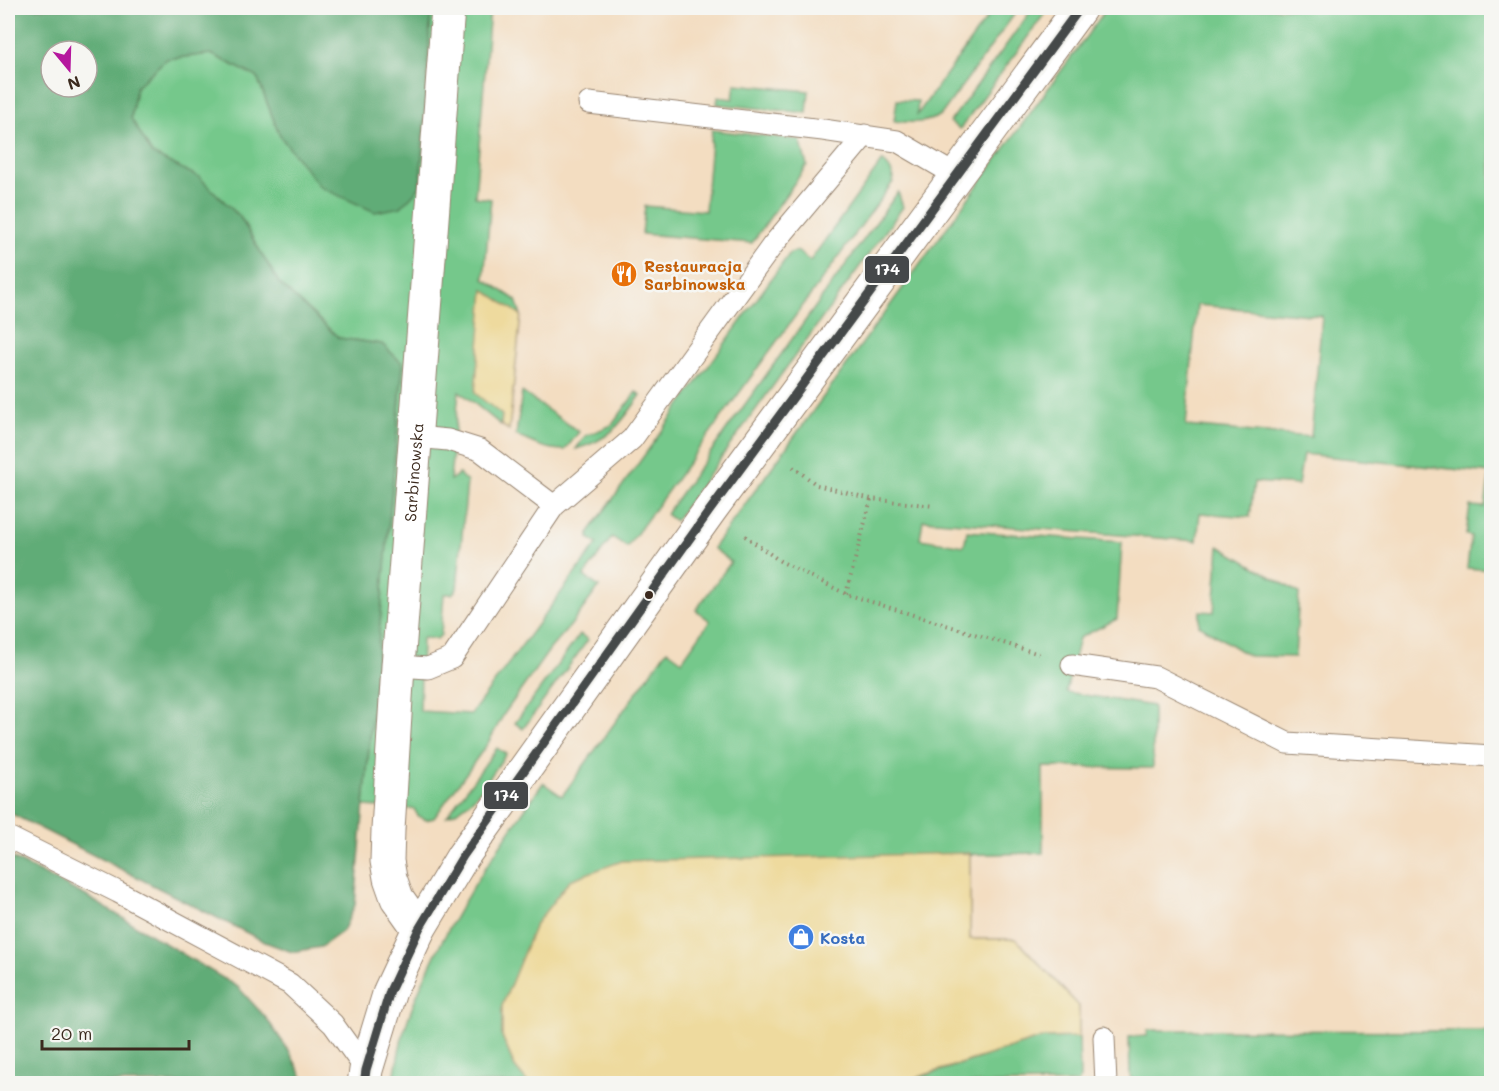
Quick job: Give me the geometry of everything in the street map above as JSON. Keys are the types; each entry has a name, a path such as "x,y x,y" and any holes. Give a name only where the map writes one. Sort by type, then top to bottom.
{"street":[{"name":"Sarbinowska","path":"419,929 397,898 387,861 398,666 448,8"},
{"path":"365,1076 390,991 419,929 463,856 710,510 1080,8"}],"lane":[{"path":"589,103 865,135 897,141 957,176"},
{"path":"398,666 428,668 452,658 554,506 632,439 772,246 865,135"},
{"path":"416,437 448,440 480,450 554,506"},
{"path":"1072,665 1156,677 1287,743 1491,756"},
{"path":"8,837 118,892 290,984 333,1023 365,1076"},
{"path":"1104,1037 1106,1083"}],"path":[{"path":"761,442 817,485 871,499 934,506"},
{"path":"846,594 871,499"},
{"path":"710,510 780,561 846,594 1072,665"}],"green space":[{"path":"8,8 431,8 420,187 401,207 375,212 320,187 280,136 257,77 211,54 166,59 136,87 131,118 152,154 199,177 240,217 279,283 339,338 382,344 403,364 355,905 343,931 321,947 292,952 265,942 8,812"},
{"path":"431,8 490,8 475,197 491,199 484,279 516,300 521,315 484,290 502,415 501,425 459,391 450,480 459,474 467,482 457,589 452,594 444,594 441,635 437,639 422,638 420,711 471,714 597,544 589,538 589,532 790,253 797,251 810,261 882,161 890,170 893,182 627,547 612,537 584,576 599,587 550,649 504,714 488,743 434,818 426,820 418,816 414,809 364,806 403,364 382,344 339,338 279,283 240,217 199,177 152,154 131,119 136,87 166,59 211,54 257,77 280,136 420,186"},
{"path":"994,8 1019,8 941,115 918,122 894,121 897,100 918,101 917,115"},
{"path":"1033,8 1049,8 960,129 950,122"},
{"path":"1107,8 1491,8 1491,570 1467,568 1471,536 1466,535 1470,506 1485,507 1490,473 1303,454 1298,485 1254,482 1250,517 1200,513 1197,541 923,520 920,539 964,546 967,531 1122,542 1117,619 1079,638 1066,692 1153,706 1153,768 1043,767 1043,853 622,861 502,1006 502,1036 515,1067 529,1083 393,1084 403,1034 429,967 463,903 522,813 543,783 562,796 667,650 682,661 710,621 696,610 731,562 713,548","holes":["1197,305 1322,316 1311,437 1186,426"]},
{"path":"735,84 809,91 807,113 717,104 718,97 733,99"},
{"path":"712,130 800,140 807,165 752,243 642,234 645,206 705,211"},
{"path":"898,192 903,207 675,521 666,514"},
{"path":"522,392 579,432 565,450 540,446 516,435"},
{"path":"636,392 641,395 614,429 598,440 576,449 585,436 612,425"},
{"path":"1219,546 1299,593 1295,657 1249,656 1199,625 1200,611 1214,612"},
{"path":"580,634 588,640 523,729 515,723"},
{"path":"497,748 506,754 487,781 466,805 447,816"},
{"path":"8,856 86,896 238,987 266,1018 289,1051 306,1083 8,1083"},
{"path":"1148,1030 1491,1031 1491,1083 1354,1084 1280,1080 1207,1084 1134,1083 1130,1076 1129,1037 1147,1036"},
{"path":"1079,1037 1080,1078 1078,1083 899,1084 1042,1038"}],"sand":[{"path":"484,290 521,315 509,430 501,425 502,415 475,393"},
{"path":"970,853 970,939 1016,939 1079,1006 1079,1037 1042,1038 899,1083 529,1084 515,1067 502,1036 502,1006 535,925 570,880 622,861"}],"transit line":[{"name":"174","path":"364,1084 366,1070 390,991 419,929 463,856 710,510 1080,8"}],"place":[{"name":"Restauracja Sarbinowska","path":"624,274"},
{"name":"Kosta","path":"801,937"}]}
